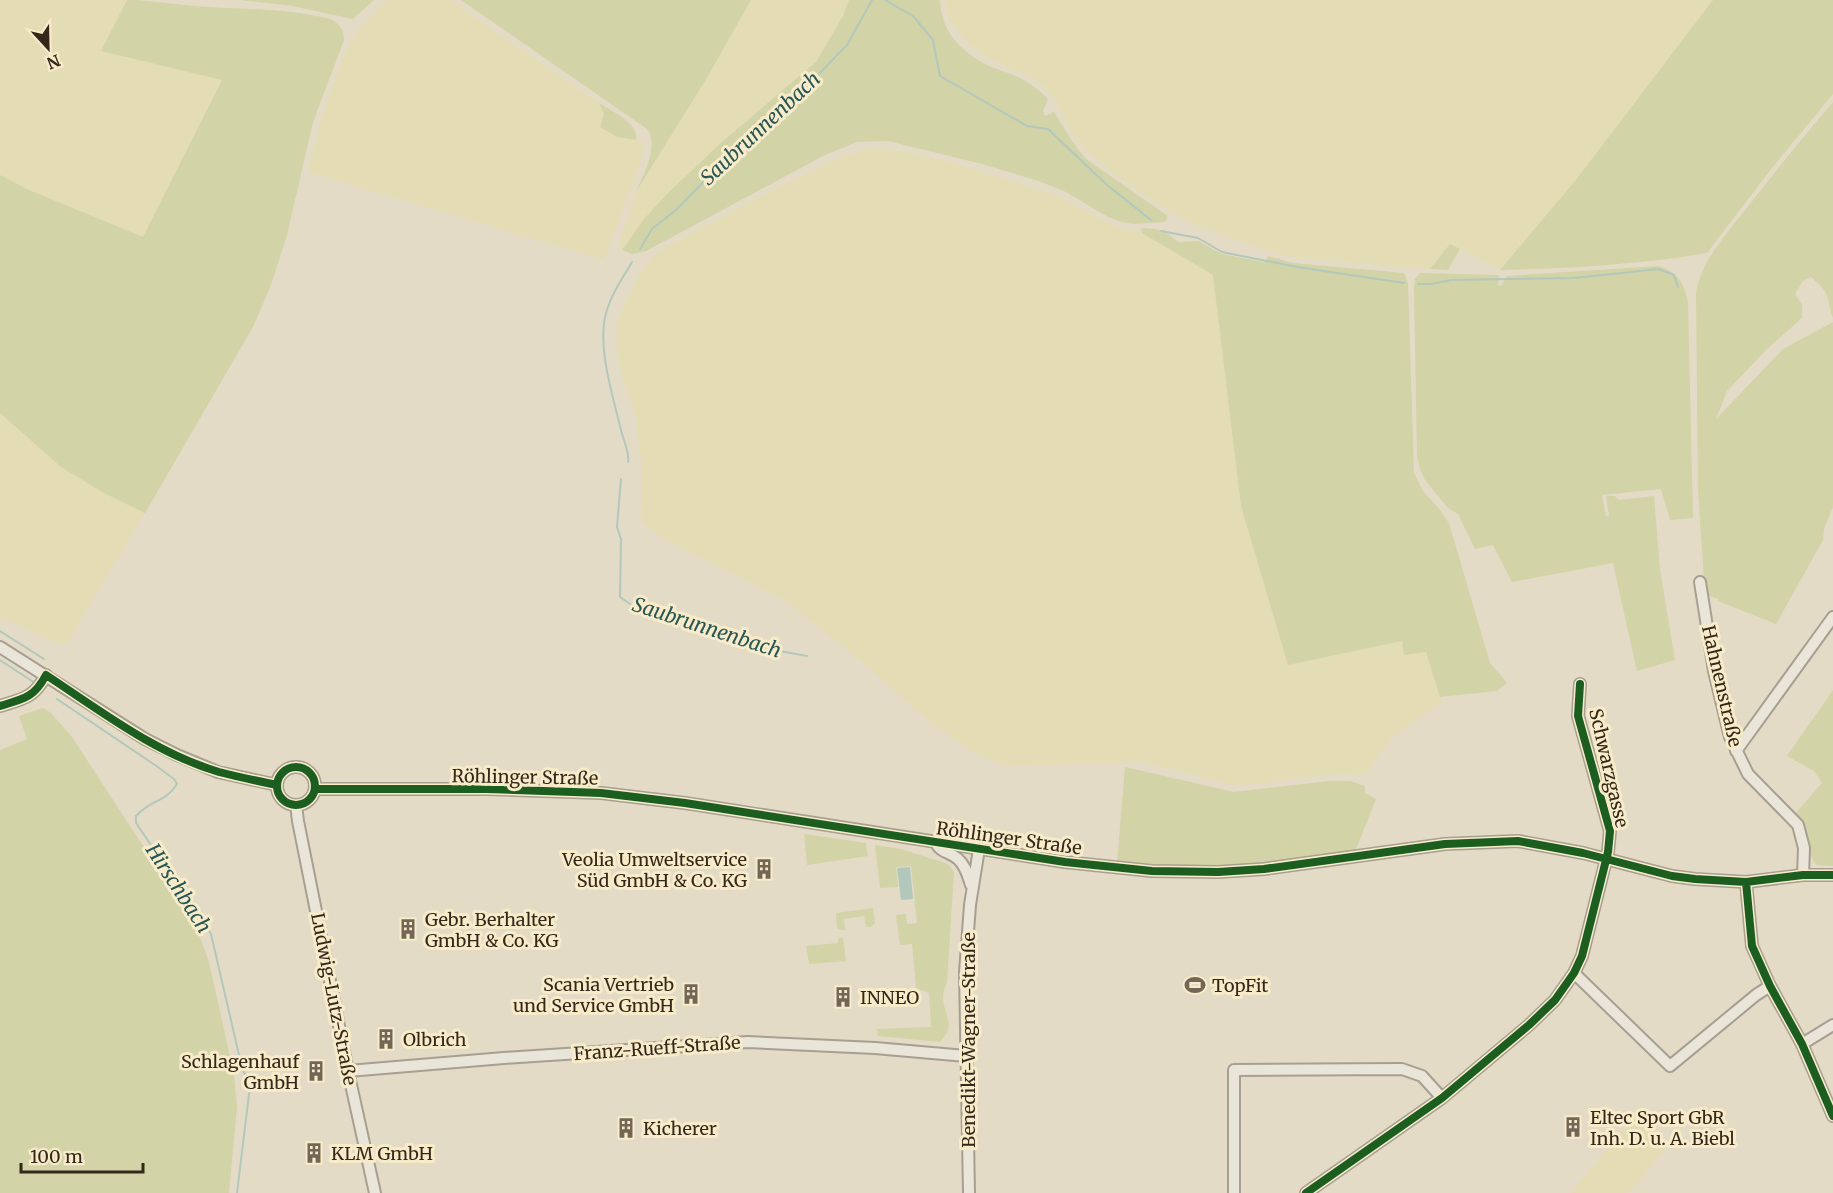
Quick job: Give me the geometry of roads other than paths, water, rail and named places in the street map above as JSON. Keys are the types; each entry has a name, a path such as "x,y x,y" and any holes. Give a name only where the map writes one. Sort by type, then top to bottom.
{"street":[{"name":"Hahnenstraße","path":"1700,582 1714,670 1736,752 1748,774 1798,825 1804,848 1803,875"},
{"path":"1736,752 1833,617"},
{"path":"0,647 145,739 177,755 218,771 277,785"},
{"path":"0,706 31,697 46,675"},
{"name":"Schwarzgasse","path":"1306,1193 1442,1098 1535,1019 1555,1000 1574,973 1582,956 1606,859 1610,831 1578,716 1580,684"},
{"path":"295,766 302,767 311,773 315,789 309,800 296,805 285,801 277,785 281,774 295,766"},
{"name":"Röhlinger Straße","path":"315,789 487,789 601,793 685,803 1104,867 1187,873 1264,869 1444,844 1533,842 1672,876 1695,879 1746,882 1803,875 1833,875"},
{"name":"Ludwig-Lutz-Straße","path":"296,805 348,1071 375,1193"},
{"path":"935,843 939,850 951,854 963,865 972,888"},
{"name":"Benedikt-Wagner-Straße","path":"969,1193 965,972 966,938 979,849"},
{"path":"1746,882 1752,946 1770,986 1802,1044 1833,1116"},
{"path":"1574,973 1670,1066 1770,986"},
{"path":"1802,1044 1833,1025"},
{"name":"Franz-Rueff-Straße","path":"348,1071 528,1056 748,1042 904,1050 966,1056"},
{"path":"1234,1193 1234,1070 1402,1069 1422,1076 1442,1098"}],"waterway":[{"name":"Saubrunnenbach","path":"640,249 652,229 676,210 732,153 785,109 847,45 872,0"},
{"path":"885,0 913,16 933,40 940,76 1027,126 1048,129 1107,185 1151,220"},
{"path":"1161,231 1198,238 1222,252 1297,267 1404,283"},
{"name":"Saubrunnenbach","path":"628,462 627,449 609,383 603,335 604,320 610,301 632,262"},
{"path":"1418,284 1451,280 1574,278 1659,269 1674,275 1678,287"},
{"name":"Saubrunnenbach","path":"621,479 617,527 621,539 620,597 633,606 686,618 711,632 763,648 807,656"},
{"path":"0,631 44,659"},
{"name":"Hirschbach","path":"0,660 35,683"},
{"name":"Hirschbach","path":"57,699 155,765 174,779 177,784 168,795 147,806 136,816 136,823 211,934 242,1068 250,1086 237,1193"}],"place":[{"name":"Veolia Umweltservice Süd GmbH & Co. KG","path":"764,869"},
{"name":"Gebr. Berhalter GmbH & Co. KG","path":"408,929"},
{"name":"TopFit","path":"1195,985"},
{"name":"Scania Vertrieb und Service GmbH","path":"691,994"},
{"name":"INNEO","path":"843,997"},
{"name":"Olbrich","path":"386,1039"},
{"name":"Schlagenhauf GmbH","path":"316,1071"},
{"name":"Eltec Sport GbR Inh. D. u. A. Biebl","path":"1573,1127"},
{"name":"Kicherer","path":"626,1128"},
{"name":"KLM GmbH","path":"314,1153"}]}
